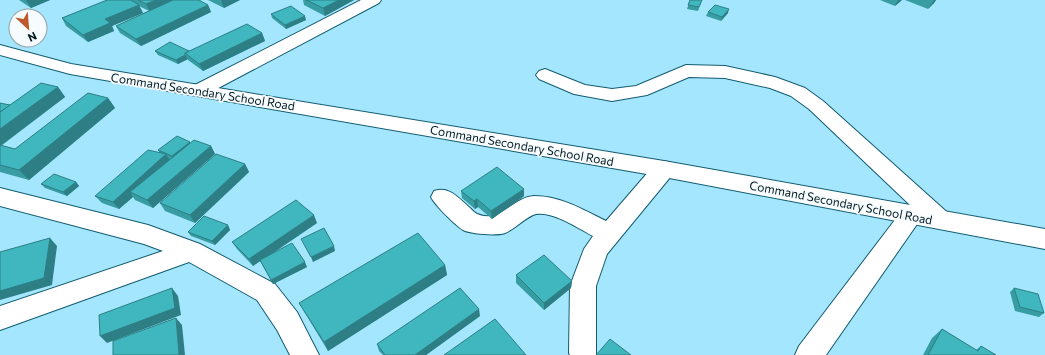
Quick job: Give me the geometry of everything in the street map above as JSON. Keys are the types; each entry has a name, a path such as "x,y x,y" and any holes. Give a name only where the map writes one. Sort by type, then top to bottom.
{"street":[{"path":"200,90 373,0"},
{"name":"Command Secondary School Road","path":"0,50 70,69 664,169 1045,239"},
{"path":"545,75 581,90 612,95 640,91 686,71 726,72 775,83 798,92 816,105 941,220"},
{"path":"584,352 583,286 596,249 664,169"},
{"path":"0,196 148,235 191,251 266,292 287,321 305,355"},
{"path":"442,196 471,223 498,226 532,205 556,207 609,233"},
{"path":"809,355 912,214"},
{"path":"0,318 191,251"}],"building":[{"path":"107,0 131,0 139,5 105,19 110,23 83,35 62,18"},
{"path":"138,0 156,0 146,4"},
{"path":"173,0 199,0 208,5 136,39 116,26"},
{"path":"306,0 339,0 323,8"},
{"path":"690,0 702,0 699,7 688,5"},
{"path":"715,5 729,9 722,17 708,12"},
{"path":"291,6 305,16 285,25 271,14"},
{"path":"247,24 262,33 199,64 185,53"},
{"path":"170,42 189,51 176,60 155,51"},
{"path":"41,83 58,87 0,129 0,112"},
{"path":"88,93 108,98 19,170 0,165 0,145 15,149"},
{"path":"0,103 10,105 0,112"},
{"path":"177,136 190,142 172,156 158,150"},
{"path":"194,140 211,146 147,200 130,192"},
{"path":"148,150 166,154 113,202 95,196"},
{"path":"216,154 245,164 190,215 160,203"},
{"path":"497,167 524,189 491,211 477,199 474,201 461,191"},
{"path":"54,174 76,182 63,192 41,184"},
{"path":"296,200 314,215 249,259 232,242"},
{"path":"204,216 228,225 212,241 188,232"},
{"path":"324,228 334,246 311,257 301,239"},
{"path":"418,233 445,265 324,342 299,303"},
{"path":"50,238 44,278 0,291 0,252"},
{"path":"292,243 305,262 271,280 260,260"},
{"path":"544,255 572,281 544,303 516,275"},
{"path":"172,288 175,308 100,336 99,315"},
{"path":"460,288 479,309 415,355 385,355 377,344"},
{"path":"1014,288 1038,294 1044,313 1020,307"},
{"path":"176,318 179,355 113,355 113,341"},
{"path":"495,319 526,355 444,355"},
{"path":"942,329 978,351 981,346 996,355 928,355"},
{"path":"610,339 631,355 596,355"}]}
